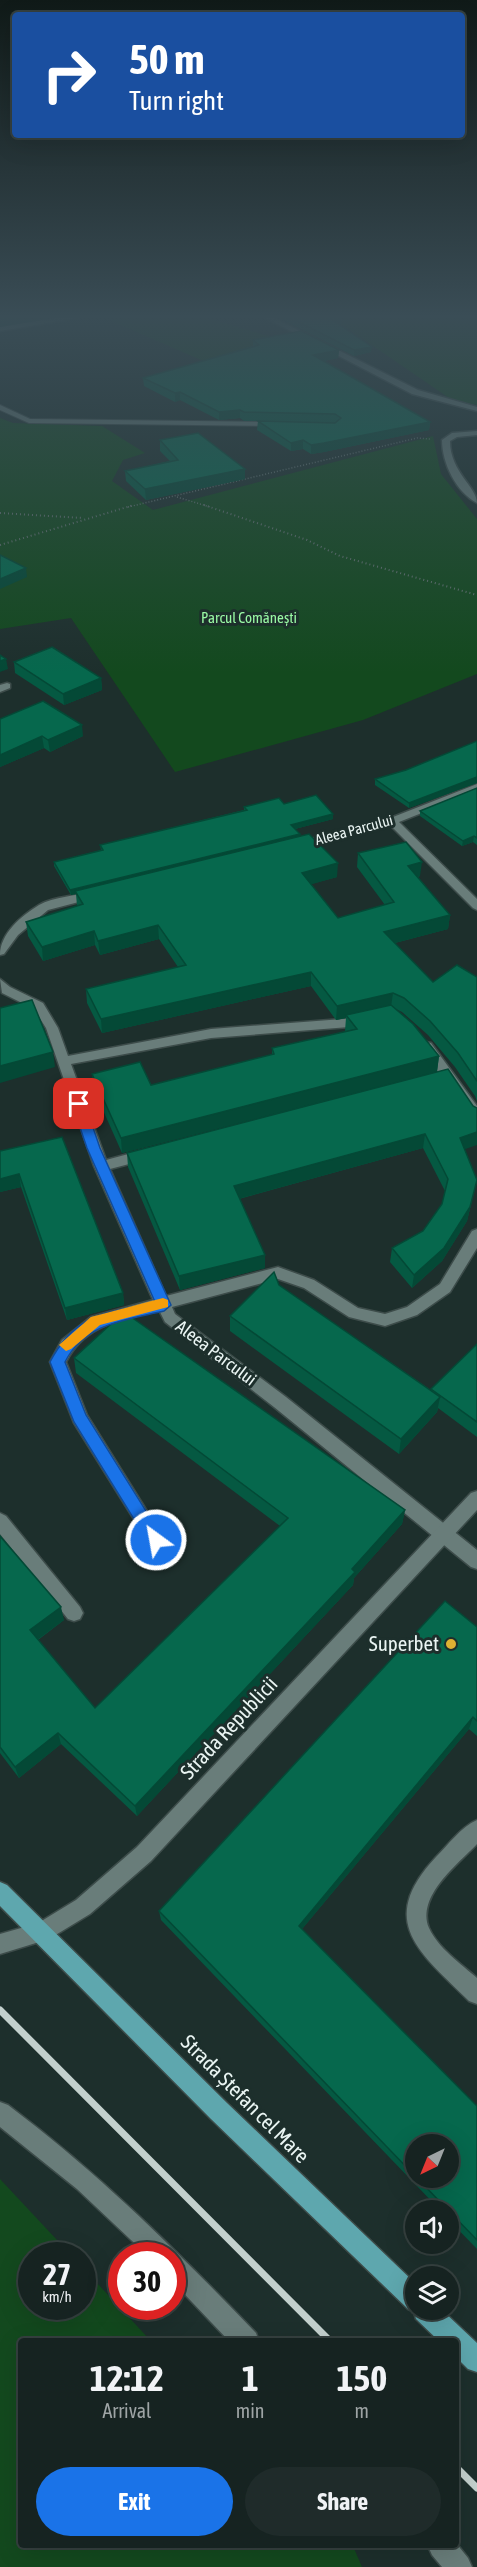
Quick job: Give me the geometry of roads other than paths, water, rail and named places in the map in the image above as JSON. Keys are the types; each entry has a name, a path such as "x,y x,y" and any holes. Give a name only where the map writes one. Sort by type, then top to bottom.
{"main road":[{"path":"0,1892 42,1932"},
{"name":"Strada Ștefan cel Mare","path":"42,1932 219,2111 405,2290"},
{"path":"435,2320 454,2338"},
{"path":"459,2343 477,2360"}],"street":[{"path":"477,433 455,435 446,440 448,463 456,478 477,501"},
{"name":"Aleea Parcului","path":"288,847 392,821 477,787"},
{"path":"392,821 477,906"},
{"path":"0,951 14,932 44,907 102,893"},
{"name":"Aleea Parcului","path":"0,983 6,990 39,1006 52,1028 101,1166 170,1318 446,1533 477,1561"},
{"path":"63,1061 162,1039 270,1027 338,1026 383,1016"},
{"path":"416,1033 443,1076 477,1116"},
{"path":"101,1166 159,1151"},
{"path":"156,1540 80,1418 58,1362 67,1344 96,1321 164,1305 278,1273 309,1284 354,1313 384,1320 412,1311 445,1288 477,1235"},
{"name":"Strada Republicii","path":"0,1944 42,1932 83,1907 144,1854 477,1498"},
{"path":"0,1521 74,1613"},
{"path":"477,1830 423,1888 416,1903 417,1923 428,1946 477,1993"},
{"path":"0,2113 48,2149 111,2202 151,2242"},
{"path":"186,2278 243,2338"},
{"path":"443,2548 459,2567"}],"railway":[{"path":"0,2010 327,2338"},
{"path":"459,2470 477,2488"}],"place":[{"name":"Superbet","path":"451,1644"}],"park label":[{"name":"Parcul Comănești","path":"249,618"}]}
